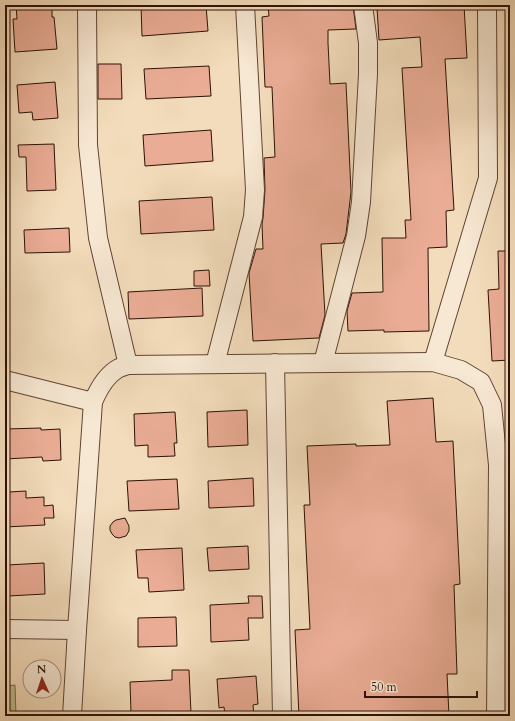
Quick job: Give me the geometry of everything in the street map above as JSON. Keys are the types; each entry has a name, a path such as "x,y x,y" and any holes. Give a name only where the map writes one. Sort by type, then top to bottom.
{"street":[{"path":"87,5 88,145 98,238 128,365"},
{"path":"215,364 253,216 255,190 245,5"},
{"path":"323,363 356,236 361,202 368,74 368,43 363,5"},
{"path":"433,362 488,178 487,5"},
{"path":"72,716 93,402 99,389 109,376 118,369 128,365 433,362 461,370 481,382 492,405 504,464 496,716"},
{"path":"275,363 282,716"},
{"path":"5,380 93,402"},
{"path":"5,629 77,630"}],"shaded area":[{"path":"15,685 16,716 5,716 5,686"}],"building":[{"path":"16,5 52,5 52,17 54,17 57,49 15,52 13,19 17,19"},
{"path":"141,5 206,5 208,31 142,36"},
{"path":"268,5 353,5 356,29 328,30 330,84 346,83 351,192 346,234 343,243 321,244 325,315 319,338 253,341 249,273 256,249 263,249 262,224 265,190 264,158 275,157 272,87 265,87 262,17 269,16"},
{"path":"426,5 464,5 467,58 445,59 454,210 446,211 447,247 428,248 429,331 348,331 347,311 352,293 383,292 382,238 406,238 405,220 411,220 402,68 422,67 420,37 379,40 377,8"},
{"path":"98,64 121,64 122,99 98,99"},
{"path":"209,66 211,96 146,99 144,69"},
{"path":"55,82 58,118 33,120 32,112 19,113 17,85"},
{"path":"211,130 213,161 145,166 143,135"},
{"path":"54,144 56,190 27,191 26,157 19,157 18,145"},
{"path":"212,197 214,230 141,234 139,201"},
{"path":"69,228 70,252 25,253 24,230"},
{"path":"498,251 510,251 510,360 492,361 488,290 499,289"},
{"path":"209,270 210,286 194,286 194,271"},
{"path":"202,288 203,316 129,319 128,292"},
{"path":"433,398 436,442 453,441 460,584 454,585 457,674 447,674 449,716 299,716 295,630 310,629 304,505 310,505 307,446 356,444 356,446 390,445 387,401"},
{"path":"247,410 248,445 208,447 207,412"},
{"path":"175,412 177,443 174,443 175,456 148,457 148,445 135,446 134,414"},
{"path":"41,428 41,430 60,429 61,460 43,461 42,457 5,459 5,429"},
{"path":"253,478 254,506 209,508 208,481"},
{"path":"177,479 179,509 129,511 127,481"},
{"path":"26,491 26,498 44,497 44,506 53,505 54,518 44,518 45,525 5,527 5,498 9,498 9,492"},
{"path":"125,518 129,526 129,531 126,536 119,538 115,537 110,530 110,526 116,520"},
{"path":"248,546 249,569 209,571 207,548"},
{"path":"182,548 184,590 149,592 148,578 138,578 136,550"},
{"path":"44,563 45,594 8,596 7,565"},
{"path":"248,596 262,596 263,618 248,618 249,640 211,642 210,605 249,603"},
{"path":"176,617 177,646 138,647 138,618"},
{"path":"172,670 189,670 191,713 167,714 167,716 140,716 140,712 131,713 130,682 172,680"},
{"path":"256,676 258,704 253,705 254,716 225,716 224,707 219,708 217,679"}]}
